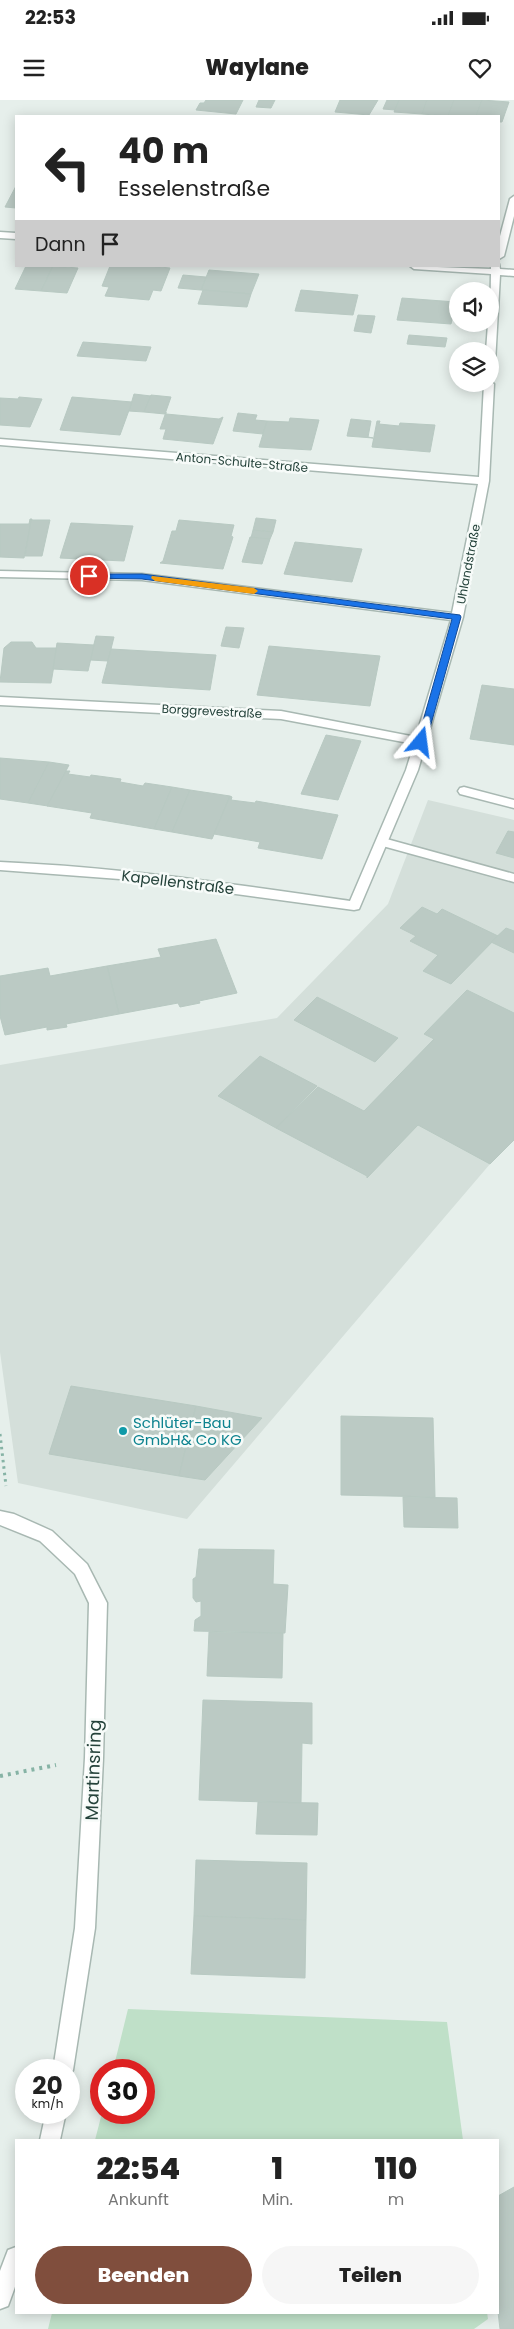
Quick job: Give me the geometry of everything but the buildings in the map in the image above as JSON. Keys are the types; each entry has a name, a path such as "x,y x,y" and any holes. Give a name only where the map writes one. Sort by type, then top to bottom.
{"street":[{"path":"500,252 514,199"},
{"path":"0,235 15,236"},
{"path":"441,267 495,269 514,273"},
{"path":"491,342 495,269"},
{"name":"Uhlandstraße","path":"354,906 383,842 421,742 457,617 484,481 489,392"},
{"name":"Anton-Schulte-Straße","path":"0,442 484,481"},
{"path":"0,574 142,577 457,617"},
{"name":"Borggrevestraße","path":"0,701 281,715 421,742"},
{"path":"464,791 514,804"},
{"path":"383,842 514,878"},
{"name":"Kapellenstraße","path":"0,866 36,867 187,882 354,906"},
{"name":"Martinsring","path":"4,1518 46,1536 81,1569 98,1603 94,1758 85,1928 65,2059"},
{"path":"50,2139 53,2124"},
{"path":"0,2298 15,2260"}],"path":[{"path":"0,1434 6,1470 4,1518"},
{"path":"0,1776 94,1758"}],"shaded area":[{"path":"428,800 514,820 514,1140 490,1164 187,1519 18,1483 0,1352 0,1065 277,1018 388,904"}],"green space":[{"path":"128,2009 447,2022 463,2139 95,2139 99,2124 155,2124 155,2059 116,2059"},
{"path":"52,2314 487,2314 488,2319 474,2329 48,2329"}],"slow traffic":[{"path":"155,578 254,591"}],"place":[{"name":"Schlüter-Bau GmbH& Co KG","path":"123,1431"}],"route":[{"path":"89,576 142,577 457,617 421,742"}]}
